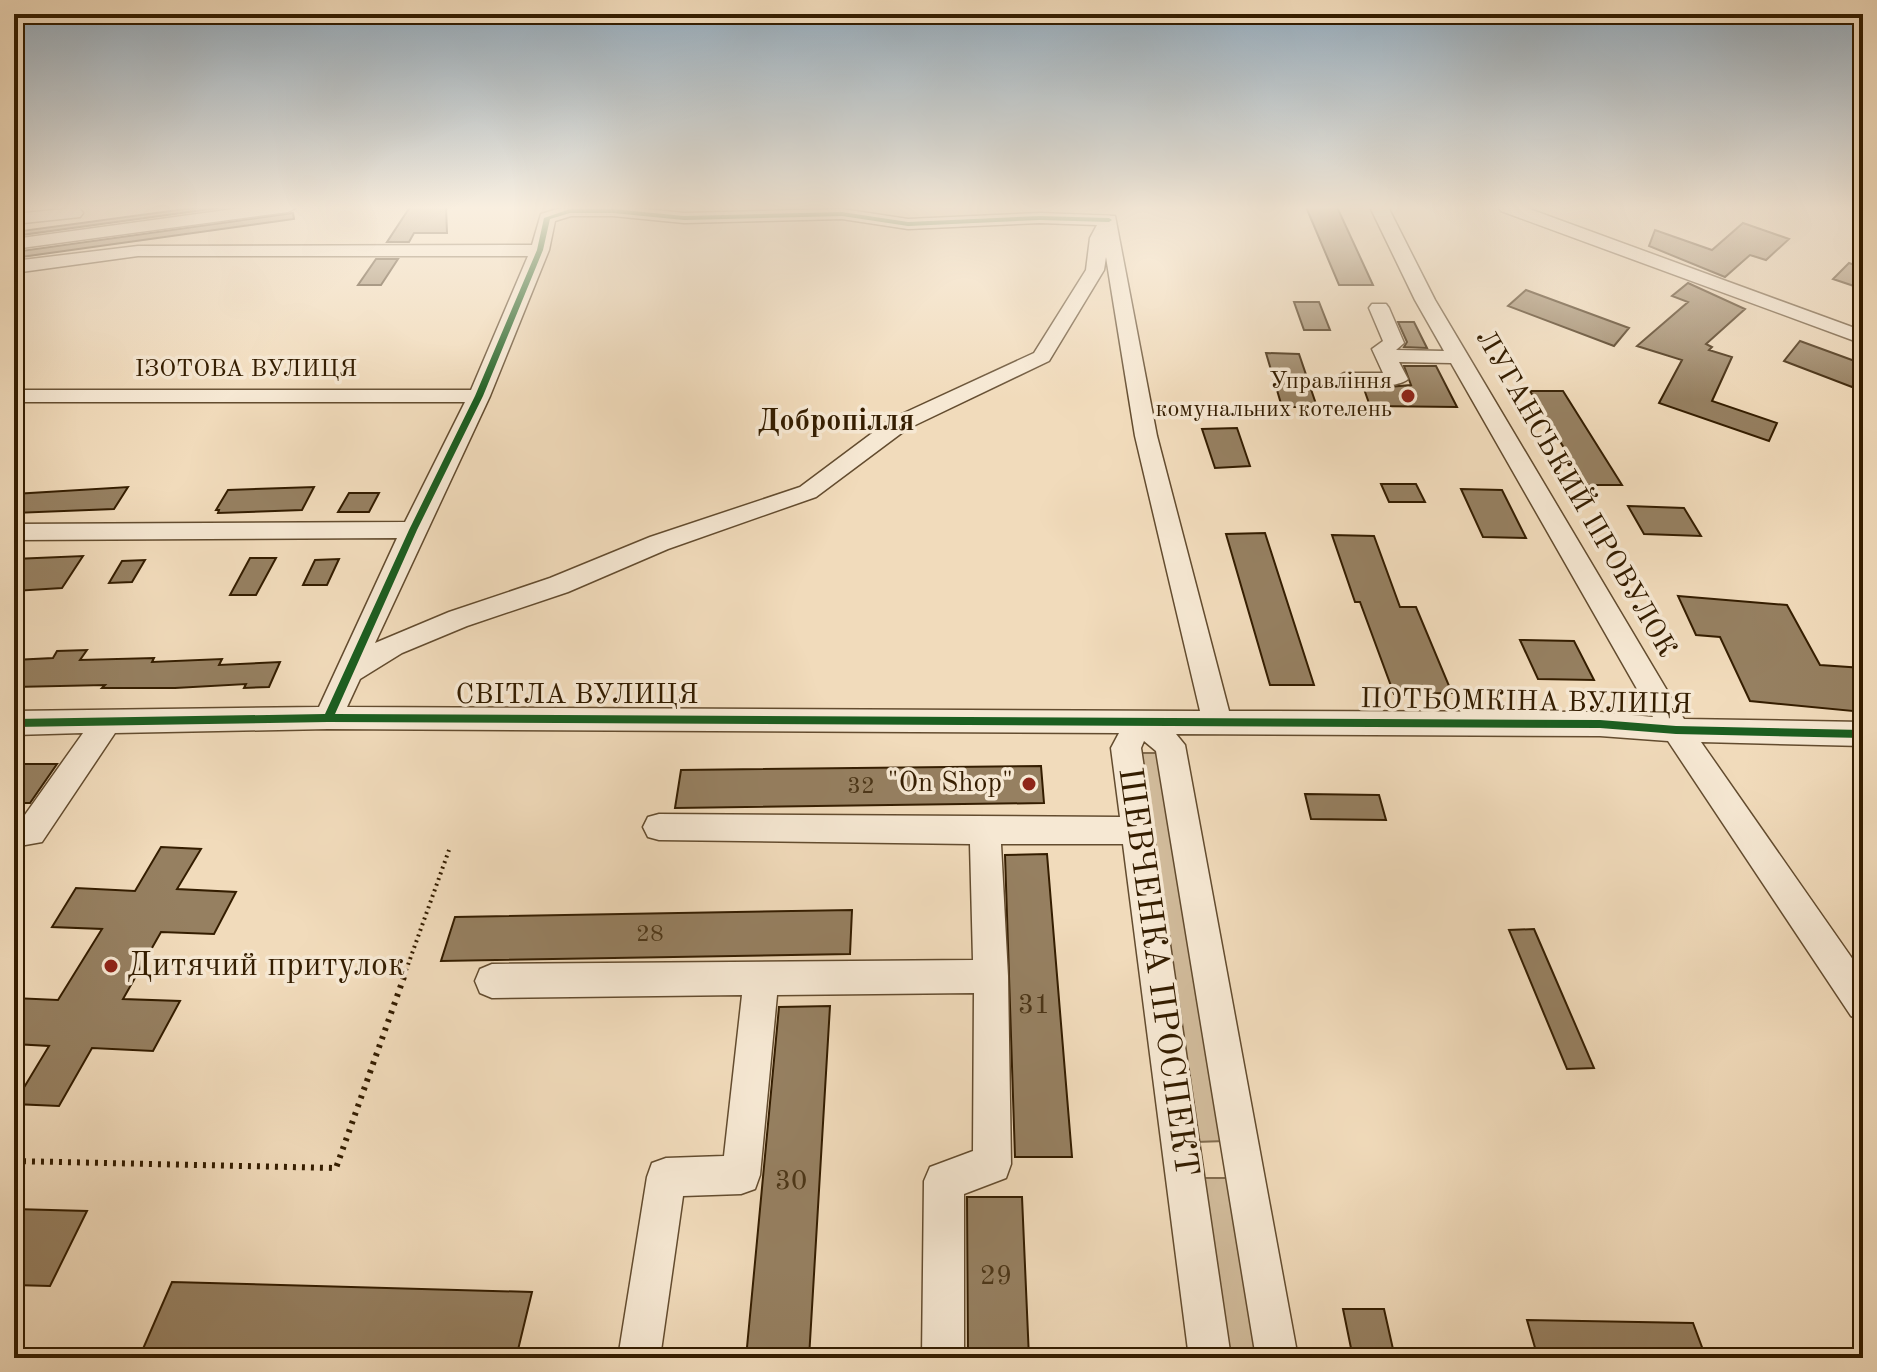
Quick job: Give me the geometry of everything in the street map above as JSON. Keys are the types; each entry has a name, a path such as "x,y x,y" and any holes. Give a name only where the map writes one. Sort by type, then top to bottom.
{"street":[{"path":"328,718 413,530 479,396 531,271"},
{"path":"349,672 392,646 458,619 559,585 659,543 808,492 899,424 1042,357 1094,271"},
{"path":"1119,271 1146,436 1217,721"},
{"name":"ЛУГАНСЬКИЙ ПРОВУЛОК","path":"1411,271 1676,730 1860,995"},
{"path":"1681,271 1863,338"},
{"path":"1344,379 1397,379 1382,349 1394,343 1379,308"},
{"path":"1386,356 1459,357"},
{"name":"ІЗОТОВА ВУЛИЦЯ","path":"14,396 479,396"},
{"path":"14,532 413,530"},
{"name":"СВІТЛА ВУЛИЦЯ","path":"14,723 328,718 1140,721"},
{"name":"ПОТЬОМКІНА ВУЛИЦЯ","path":"1140,721 1600,724 1676,730 1863,734"},
{"name":"ШЕВЧЕНКА ПРОСПЕКТ","path":"1210,1358 1126,748 1140,721 1170,745 1277,1358"},
{"path":"14,833 31,832 106,723"},
{"path":"659,827 1137,830"},
{"path":"943,1358 944,1181 992,1164 991,976 985,831"},
{"path":"492,981 761,981 991,976"},
{"path":"639,1358 666,1177 741,1175 761,981"}],"path":[{"path":"14,1161 336,1168 449,850"}],"shaded area":[{"path":"1137,753 1160,753 1225,1141 1196,1142"},
{"path":"1202,1178 1228,1178 1257,1358 1229,1358"}],"building":[{"path":"368,271 390,271 381,285 358,285"},
{"path":"1333,271 1367,271 1373,285 1339,285"},
{"path":"1710,271 1732,271 1725,277"},
{"path":"1841,271 1863,271 1863,289 1833,279"},
{"path":"1688,283 1745,309 1706,344 1712,347 1709,350 1732,357 1712,401 1777,423 1769,441 1659,403 1682,360 1637,346 1688,302 1672,296"},
{"path":"1526,290 1629,328 1614,346 1508,306"},
{"path":"1294,302 1319,302 1330,330 1304,330"},
{"path":"1398,322 1414,322 1427,348 1404,347 1407,342"},
{"path":"1800,341 1863,364 1863,372 1852,387 1784,361"},
{"path":"1266,353 1299,354 1317,407 1282,407"},
{"name":"Управління комунальних котелень","path":"1404,366 1436,366 1457,407 1370,406 1364,389 1411,385"},
{"path":"1530,391 1563,391 1622,485 1586,485"},
{"path":"1237,428 1250,466 1215,468 1202,429"},
{"path":"1381,484 1416,484 1425,502 1389,502"},
{"path":"128,487 114,509 14,513 14,494"},
{"path":"314,487 302,510 218,513 219,510 216,510 228,490"},
{"path":"1461,489 1502,490 1526,538 1483,537"},
{"path":"349,493 379,493 369,512 338,512"},
{"path":"1628,506 1684,508 1701,536 1644,534"},
{"path":"1265,533 1314,685 1270,685 1226,534"},
{"path":"1332,535 1374,536 1400,607 1416,607 1452,693 1394,694 1360,602 1355,602"},
{"path":"83,556 62,588 14,591 14,559"},
{"path":"250,558 276,558 256,595 230,595"},
{"path":"339,559 327,585 303,585 315,560"},
{"path":"145,560 132,582 109,583 122,561"},
{"path":"1678,596 1787,605 1820,665 1863,668 1863,712 1750,701 1720,637 1696,635"},
{"path":"1520,640 1574,641 1594,680 1538,679"},
{"path":"87,650 80,660 154,658 152,662 222,659 219,665 280,662 269,687 244,688 246,684 175,688 102,688 105,685 14,687 14,660 53,658 57,651"},
{"path":"14,764 57,764 30,803 14,803"},
{"path":"1041,766 1044,803 675,808 681,770"},
{"path":"1305,794 1379,795 1386,820 1311,819"},
{"name":"Дитячий притулок","path":"161,847 201,849 177,889 236,892 214,934 161,932 123,999 180,1001 153,1051 92,1048 59,1106 14,1104 49,1046 14,1044 14,998 58,1000 102,929 52,927 76,888 135,891"},
{"path":"1047,854 1072,1157 1015,1157 1005,855"},
{"path":"852,910 850,954 441,961 455,917"},
{"path":"1534,929 1594,1068 1567,1069 1509,930"},
{"path":"830,1006 809,1358 746,1358 779,1007"},
{"path":"967,1197 1022,1197 1029,1358 968,1358"},
{"path":"14,1209 87,1211 50,1286 14,1285"},
{"path":"172,1282 532,1292 516,1358 139,1358"},
{"path":"1343,1309 1384,1309 1395,1358 1353,1358"},
{"path":"1527,1320 1693,1323 1706,1358 1538,1358"}],"cycle path":[{"path":"328,718 413,530 479,396 531,271"},
{"path":"14,723 328,718 1600,724 1676,730 1863,734"}],"place":[{"name":"Управління комунальних котелень","path":"1408,396"},
{"name":"\"On Shop\"","path":"1029,784"},
{"name":"Дитячий притулок","path":"111,966"}],"district":[{"name":"Добропілля","path":"836,422"}]}
